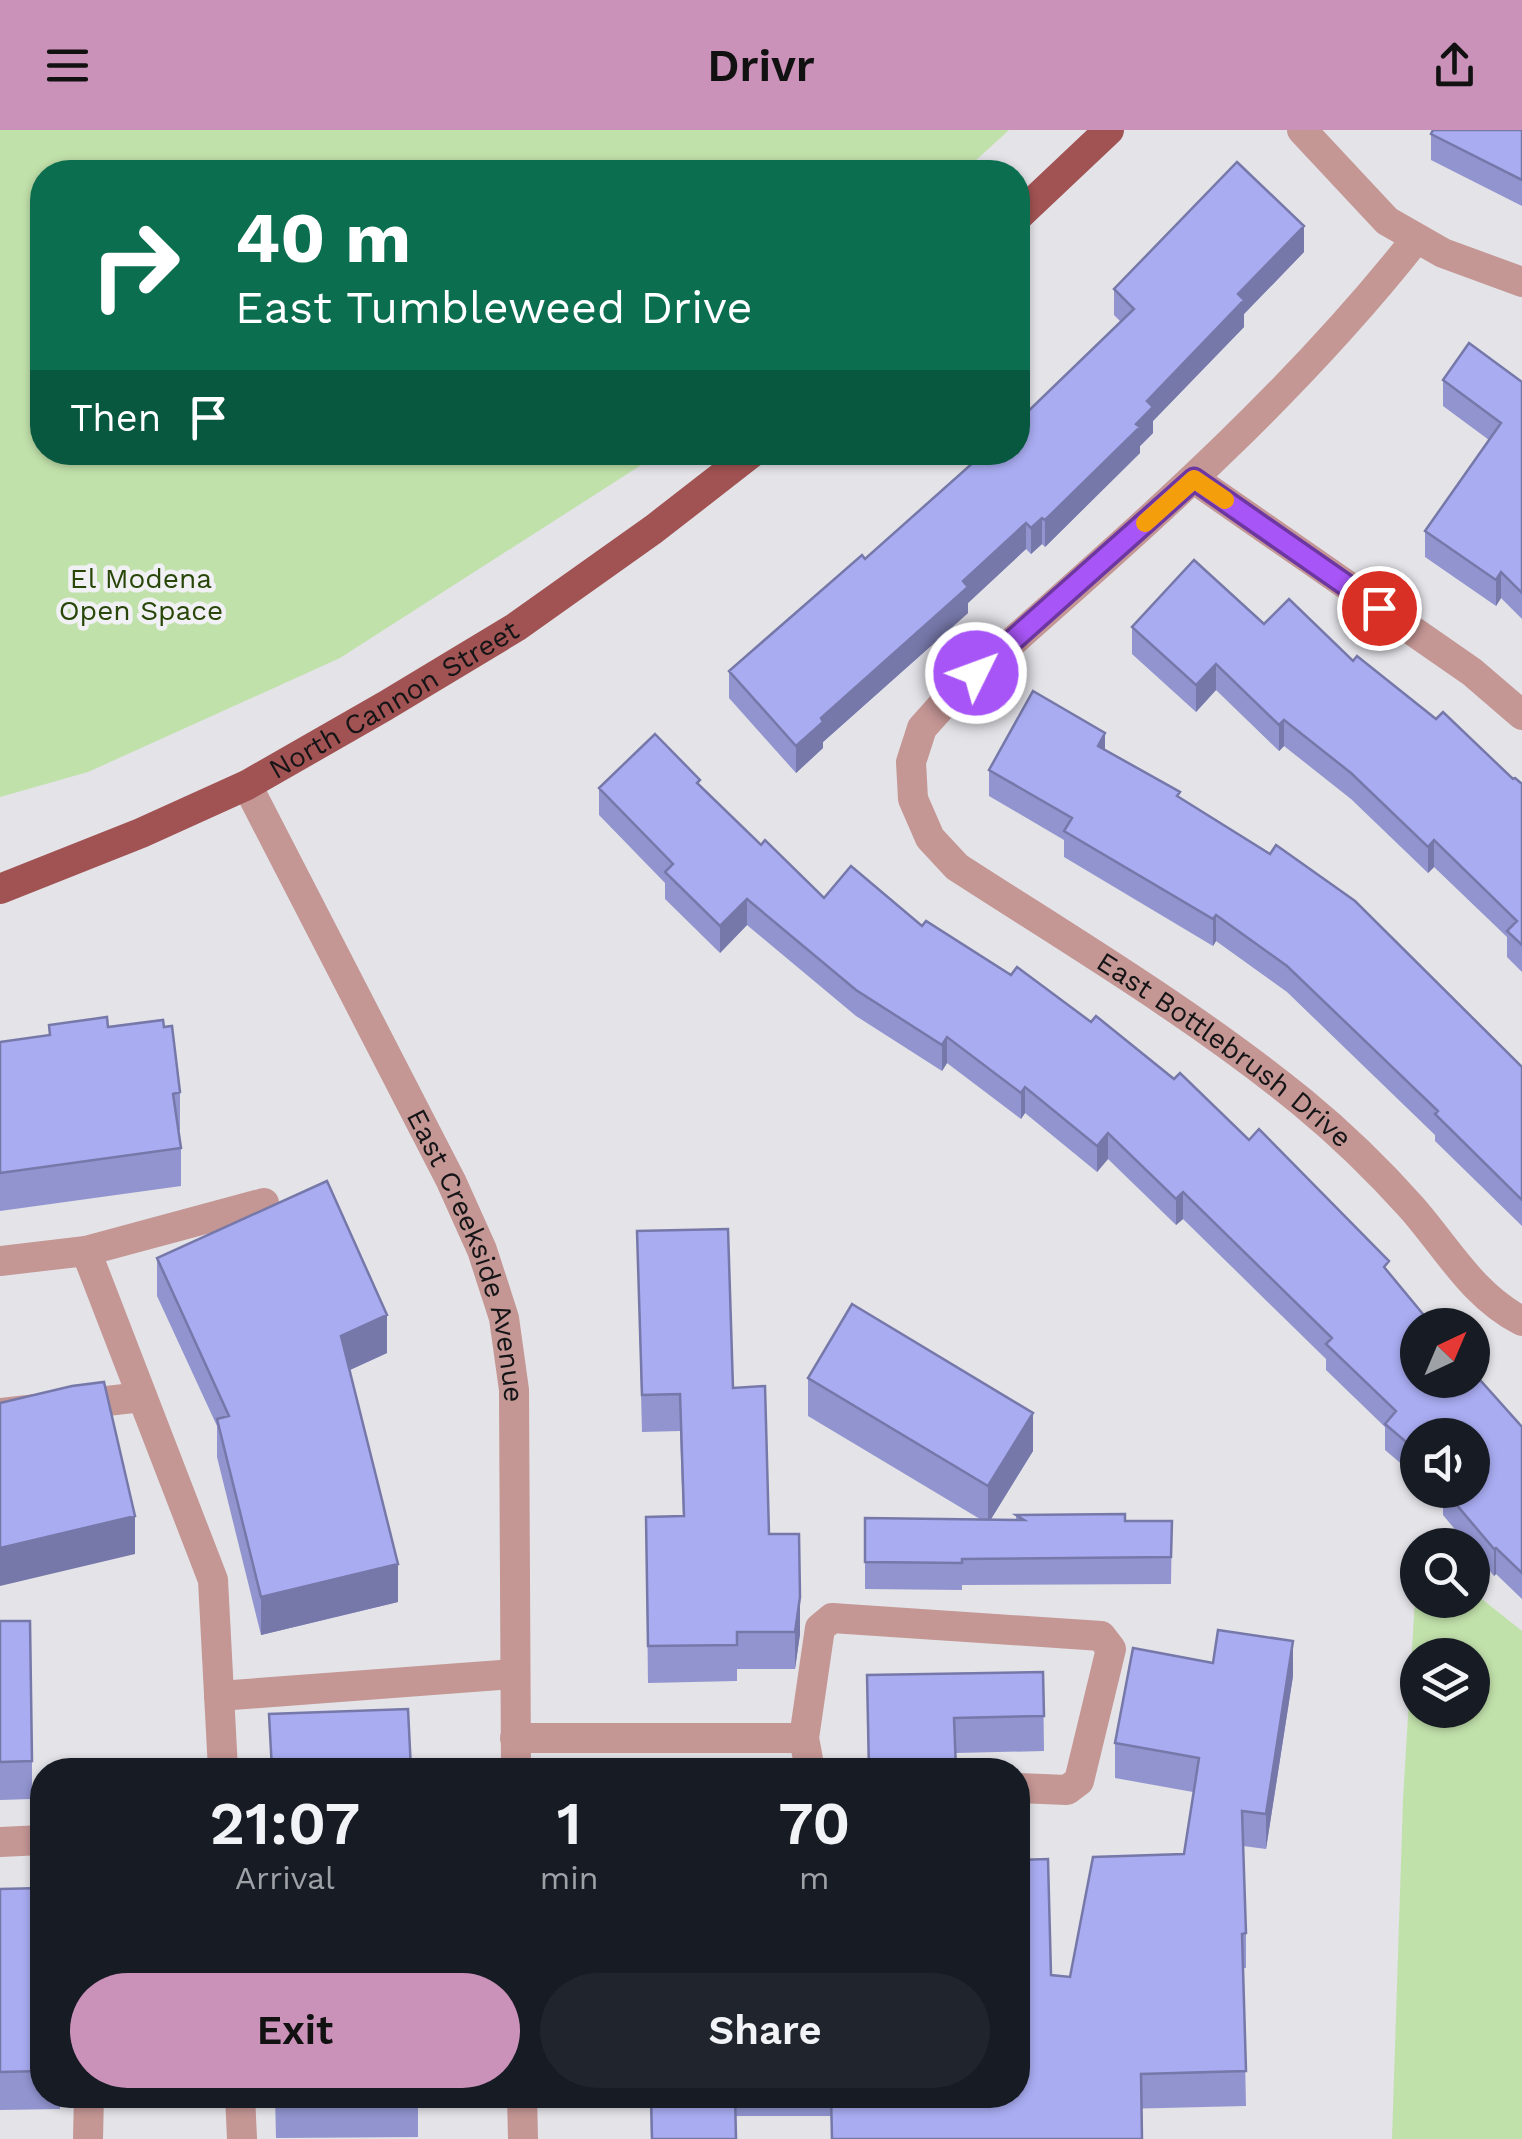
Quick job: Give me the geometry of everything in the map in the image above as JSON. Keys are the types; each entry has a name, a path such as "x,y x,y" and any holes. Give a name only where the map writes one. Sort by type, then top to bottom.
{"main road":[{"path":"1030,205 1109,130"},
{"name":"North Cannon Street","path":"0,889 247,785 516,627 654,530 736,465"}],"street":[{"path":"1302,130 1374,208 1416,239 1522,282"},
{"path":"1416,239 1313,358 1194,479 1472,672 1522,714"},
{"name":"East Bottlebrush Drive","path":"1194,479 947,700 922,728 911,762 913,800 930,838 957,867 1188,1017 1303,1102 1412,1208 1468,1278 1492,1302 1522,1321"},
{"name":"East Creekside Avenue","path":"247,785 451,1180 482,1250 504,1318 514,1390 516,1758"},
{"path":"0,1261 86,1251 264,1204"},
{"path":"86,1251 213,1580 222,1758"},
{"path":"0,1413 142,1396"},
{"path":"808,1758 804,1738 820,1628 832,1618 1101,1636 1111,1649 1079,1781 1068,1790 1030,1788"},
{"path":"219,1696 514,1674"},
{"path":"516,1738 804,1738"},
{"path":"0,1842 30,1841"},
{"path":"88,2108 88,2139"},
{"path":"241,2108 242,2139"},
{"path":"522,2108 523,2139"}],"green space":[{"name":"El Modena Open Space","path":"0,130 1009,130 976,160 30,160 30,465 641,465 340,658 88,772 0,797"},
{"path":"1490,1606 1522,1631 1522,2139 1392,2139 1407,1728 1490,1728 1490,1638 1413,1638 1414,1618 1490,1618"}],"building":[{"path":"1433,130 1522,130 1522,180 1431,134"},
{"path":"1237,162 1304,226 1238,294 1244,300 1147,401 1153,407 1136,424 1140,427 1045,520 1042,518 1031,528 1026,523 963,581 968,587 821,718 823,722 796,746 729,671 862,555 865,559 970,465 1030,465 1030,409 1134,309 1114,289"},
{"path":"1469,343 1522,382 1522,593 1501,572 1496,580 1425,531 1501,423 1443,380"},
{"path":"1194,560 1264,624 1289,599 1353,661 1357,656 1436,719 1443,712 1522,784 1522,945 1507,931 1517,921 1434,840 1428,847 1351,773 1284,720 1279,725 1216,664 1196,685 1132,627"},
{"path":"1033,691 1105,733 1098,746 1180,792 1177,796 1270,854 1276,845 1355,901 1522,1067 1522,1200 1435,1114 1438,1111 1287,966 1216,915 1213,919 1064,831 1072,818 989,770"},
{"path":"655,734 700,780 697,783 761,845 765,840 824,898 851,866 922,926 926,921 1011,975 1017,967 1091,1022 1096,1016 1174,1079 1180,1073 1249,1140 1259,1129 1389,1261 1384,1267 1418,1308 1400,1308 1400,1398 1490,1398 1490,1391 1522,1427 1522,1573 1490,1544 1490,1528 1476,1528 1459,1508 1490,1508 1490,1418 1400,1418 1400,1437 1385,1424 1396,1411 1326,1344 1332,1338 1183,1192 1176,1199 1108,1133 1097,1146 1025,1087 1021,1093 947,1037 942,1045 856,990 747,899 720,926 665,872 673,864 599,788"},
{"path":"107,1017 108,1027 163,1020 164,1027 172,1026 180,1092 173,1094 181,1148 0,1173 0,1042 50,1035 49,1025"},
{"path":"327,1181 387,1315 341,1336 398,1564 261,1597 217,1419 229,1416 157,1258"},
{"path":"728,1229 733,1388 765,1386 769,1534 799,1534 800,1597 795,1632 737,1632 737,1645 648,1646 646,1517 684,1516 680,1394 642,1395 637,1231"},
{"path":"852,1304 1033,1413 988,1486 808,1378"},
{"path":"104,1382 135,1516 0,1548 0,1403"},
{"path":"1125,1514 1125,1521 1172,1521 1171,1557 865,1562 865,1518 1024,1520 1016,1515"},
{"path":"0,1621 30,1621 32,1758 0,1762"},
{"path":"1218,1630 1293,1641 1266,1814 1242,1811 1246,2071 1141,2074 1142,2139 832,2139 831,2108 1030,2108 1030,1860 1048,1859 1051,1975 1070,1977 1093,1857 1184,1854 1199,1758 1115,1743 1133,1648 1213,1663"},
{"path":"1043,1672 1044,1716 954,1718 956,1758 869,1758 867,1675"},
{"path":"408,1709 410,1758 271,1758 269,1714"},
{"path":"30,1888 30,2071 0,2072 0,1889"},
{"path":"651,2108 735,2108 736,2139 652,2139"}],"slow traffic":[{"path":"1145,523 1194,479 1225,500"}],"route":[{"path":"976,673 1194,479 1379,608"}]}
